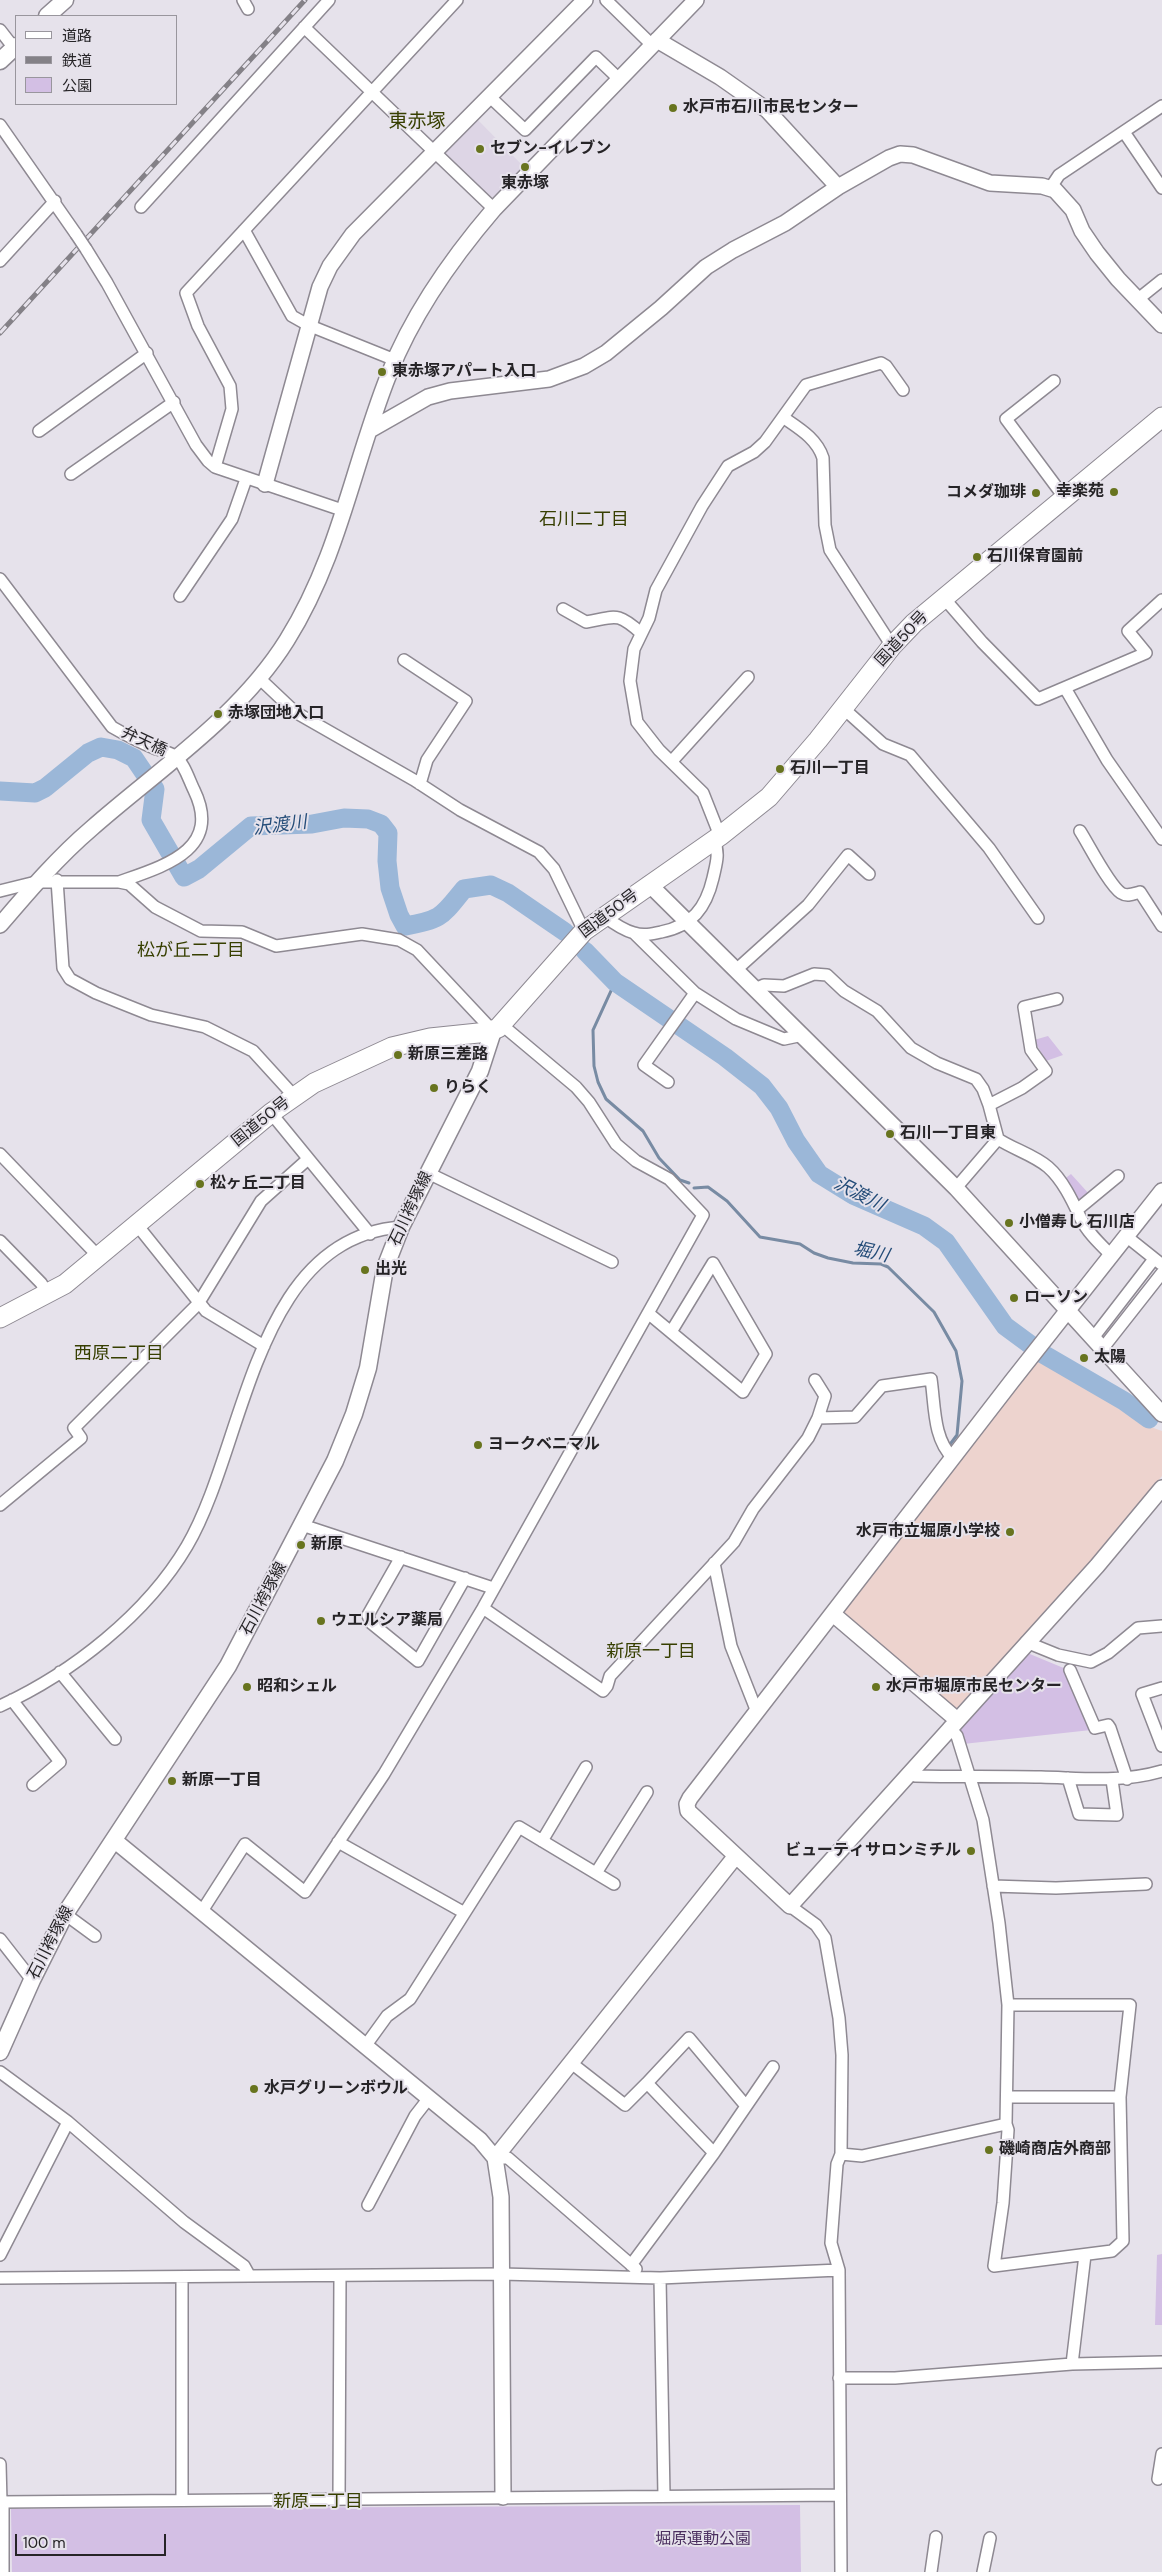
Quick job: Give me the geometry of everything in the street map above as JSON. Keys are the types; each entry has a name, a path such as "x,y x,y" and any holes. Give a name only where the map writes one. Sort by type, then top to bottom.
{"highway":[{"name":"国道50号","path":"0,1318 48,1294 99,1257 271,1113 294,1096 344,1068 392,1047 430,1038 498,1028 584,931 717,838 776,790 892,646 943,597 1162,417"}],"main road":[{"path":"48,15 65,0"},
{"path":"0,61 15,47"},
{"name":"石川袴塚線","path":"0,2049 65,1914 228,1666 335,1461 354,1414 368,1368 385,1268 401,1227 480,1071 498,1028"}],"street":[{"path":"140,207 329,0"},
{"path":"215,466 232,410 230,386 198,326 186,293 457,0"},
{"path":"265,484 320,287 340,250 353,234 434,151 585,0"},
{"path":"606,0 655,42 720,77 766,110 838,188"},
{"path":"0,925 60,857 230,709 259,678 286,642 311,599 336,540 370,430 395,360 424,304 449,265 494,209 696,0"},
{"path":"304,27 494,209"},
{"path":"0,30 15,47"},
{"path":"489,96 524,130 596,57 619,79"},
{"path":"1051,187 1059,176 1162,106"},
{"path":"0,125 55,201 86,249 202,454 215,466 345,511"},
{"path":"1124,132 1162,188"},
{"path":"370,430 428,396 450,391 549,380 584,366 606,352 661,308 706,267 733,250 785,223 838,188 900,154 913,154 990,183 1051,187 1068,203 1097,252 1137,300 1162,325"},
{"path":"0,261 55,201"},
{"path":"244,230 292,316 308,325 395,360"},
{"path":"1137,300 1162,280"},
{"path":"40,431 146,353"},
{"path":"634,933 659,933 688,923 700,913 710,889 719,851 717,838 703,793 636,722 630,681 630,666 641,633 649,618 656,590 679,545 728,466 760,447 784,418 806,385 881,363 886,366 903,390"},
{"path":"1054,381 1006,419 1064,497"},
{"path":"71,474 174,402"},
{"path":"784,418 810,437 820,448 823,458 824,525 830,550 892,646"},
{"path":"180,596 232,519 246,478"},
{"name":"弁天橋","path":"0,579 112,728 175,756 198,798 202,814 199,837 181,856 155,869 119,882"},
{"path":"943,597 1032,695 1038,699 1146,653 1128,630 1162,600"},
{"path":"563,609 586,622 612,616 624,618 641,633"},
{"path":"404,660 466,701 427,760 420,784"},
{"path":"672,762 748,677"},
{"path":"259,678 295,712 420,784 460,810 527,844 548,860 567,892 584,931"},
{"path":"1065,688 1106,760 1162,839"},
{"path":"843,708 883,744 910,755 989,848 1038,918"},
{"path":"1080,831 1114,886 1122,893 1130,895 1140,892 1162,926"},
{"path":"736,970 808,905 848,855 869,874"},
{"path":"57,880 64,968 70,978 96,993 151,1015 205,1027 253,1051 294,1096"},
{"path":"0,891 36,882 57,880 119,882 129,884 155,907 201,931 242,932 276,946 362,934 399,940 417,950 498,1028 576,1088 589,1102 616,1144 636,1161 669,1179 703,1214 483,1608 384,1774 305,1892 245,1844 202,1911"},
{"path":"649,884 956,1188 1161,1410"},
{"path":"604,916 634,933 695,993 736,1019 784,1039 803,1035"},
{"path":"755,988 764,985 784,986 814,974 827,975 844,991 877,1011 910,1048 937,1063 976,1079 983,1089 989,1105 998,1139 1022,1154 1040,1160 1050,1169 1078,1209 1081,1219 1093,1237 1111,1255"},
{"path":"668,1082 644,1065 695,993"},
{"path":"989,1105 1022,1088 1046,1071 1032,1050 1024,1007 1057,999"},
{"path":"271,1113 370,1234"},
{"path":"956,1188 998,1139"},
{"path":"0,1154 99,1257"},
{"path":"0,1506 81,1438 74,1428 198,1304 261,1201 276,1185 308,1160"},
{"path":"428,1173 612,1262"},
{"path":"1078,1209 1118,1176"},
{"path":"841,2572 839,2270 830,2243 837,2164 841,2154 842,2055 839,2018 825,1938 816,1924 790,1906 690,1814 687,1804 1037,1349 1162,1190"},
{"path":"137,1225 198,1304 206,1311 264,1346"},
{"path":"0,1706 60,1672 135,1612 158,1588 184,1552 203,1512 264,1346 294,1291 309,1272 349,1242 381,1229 401,1227"},
{"path":"1098,1343 1158,1262 1126,1236"},
{"path":"0,1241 41,1283 48,1294"},
{"path":"648,1313 743,1392 766,1354 713,1263 671,1332"},
{"path":"1098,1343 1162,1273"},
{"path":"818,1418 855,1417 882,1386 931,1379 939,1435 944,1450 953,1458"},
{"path":"483,1608 603,1691 608,1686 610,1676 734,1542 753,1509 808,1438 818,1418 825,1396 815,1380"},
{"path":"790,1906 1160,1494"},
{"path":"302,1525 494,1588"},
{"path":"401,1557 368,1615 370,1622 418,1661 465,1578"},
{"path":"714,1563 731,1646 757,1712"},
{"path":"833,1614 953,1723 983,1820 1008,2005 1006,2124 1008,2130 1003,2204 994,2266 1112,2251 1123,2241 1120,2097 1130,2005 1008,2005"},
{"path":"1026,1642 1058,1655 1091,1662 1108,1653 1138,1628 1162,1626"},
{"path":"1070,1670 1095,1728 1108,1725 1110,1728 1127,1779"},
{"path":"60,1672 115,1739"},
{"path":"1162,1688 1142,1694 1162,1746"},
{"path":"12,1700 60,1762 33,1785"},
{"path":"542,1841 586,1767"},
{"path":"908,1773 914,1776 969,1778 1112,1780 1127,1779 1162,1771"},
{"path":"1068,1778 1079,1814 1117,1815 1112,1780"},
{"path":"596,1873 647,1792"},
{"path":"366,2045 387,2016 410,1999 463,1912 519,1827 614,1884"},
{"path":"114,1840 480,2140 495,2158 501,2197 503,2497"},
{"path":"338,1842 463,1912"},
{"path":"495,2158 736,1857"},
{"path":"993,1886 1056,1888 1146,1884"},
{"path":"65,1914 95,1936"},
{"path":"0,1939 32,1980"},
{"path":"570,2062 625,2106 689,2038 746,2106"},
{"path":"631,2264 714,2153 773,2067"},
{"path":"0,2072 68,2122 184,2222 244,2266 249,2275"},
{"path":"647,2083 714,2153"},
{"path":"1007,2097 1120,2097"},
{"path":"368,2205 415,2116 429,2098"},
{"path":"0,2255 68,2122"},
{"path":"841,2154 862,2156 1006,2124"},
{"path":"495,2158 508,2158 645,2277"},
{"path":"1072,2364 1085,2254"},
{"path":"0,2278 502,2274 660,2278 839,2270"},
{"path":"340,2276 340,2499"},
{"path":"182,2277 182,2500"},
{"path":"660,2278 664,2496"},
{"path":"840,2378 895,2378 1072,2364 1162,2362"},
{"path":"1158,2479 1162,2454"},
{"path":"0,2464 1,2572"},
{"path":"0,2502 840,2495"},
{"path":"931,2572 936,2537"},
{"path":"983,2572 990,2538"}],"shaded area":[{"path":"476,118 524,167 493,197 488,196 445,154 445,149"},
{"name":"水戸市立堀原小学校","path":"1038,1360 1049,1366 1053,1362 1117,1403 1116,1407 1145,1425 1162,1431 1162,1476 1090,1563 956,1709 845,1615 844,1610"}],"green space":[{"path":"1048,1036 1063,1055 1046,1061 1034,1040"},
{"path":"1071,1174 1090,1195 1081,1203 1063,1180"},
{"path":"1025,1652 1066,1669 1091,1730 963,1744 960,1732 962,1726"},
{"path":"1162,2254 1162,2325 1155,2325 1157,2255"},
{"name":"堀原運動公園","path":"800,2505 801,2572 12,2572 11,2509"}],"waterway":[{"name":"沢渡川","path":"0,791 35,793 45,788 88,753 101,747 118,750 134,758 155,789 151,820 184,877 199,869 251,826 312,824 344,818 368,819 381,824 388,833 387,861 390,888 399,915 405,926 434,919 445,911 464,889 491,885 508,893 565,932"},
{"name":"沢渡川","path":"585,951 615,982 725,1057 762,1086 779,1108 796,1141 819,1174 853,1195 924,1226 946,1242 1005,1326 1043,1354 1124,1401 1149,1419"},
{"name":"堀川","path":"615,982 593,1030 594,1066 598,1082 606,1099 643,1131 659,1158 680,1180 689,1183"},
{"name":"堀川","path":"694,1188 708,1187 727,1201 760,1237 800,1244 814,1253 828,1258 853,1263 881,1264 888,1267 934,1312 956,1351 962,1381 957,1435 948,1447"}],"railway":[{"path":"0,333 305,0"}],"place":[{"name":"水戸市石川市民センター","path":"673,108"},
{"name":"セブン-イレブン","path":"480,149"},
{"name":"東赤塚","path":"525,167"},
{"name":"東赤塚アパート入口","path":"382,372"},
{"name":"幸楽苑","path":"1114,492"},
{"name":"コメダ珈琲","path":"1036,493"},
{"name":"石川保育園前","path":"977,557"},
{"name":"赤塚団地入口","path":"218,714"},
{"name":"石川一丁目","path":"780,769"},
{"name":"新原三差路","path":"398,1055"},
{"name":"りらく","path":"434,1088"},
{"name":"石川一丁目東","path":"890,1134"},
{"name":"松ヶ丘二丁目","path":"200,1184"},
{"name":"小僧寿し 石川店","path":"1009,1223"},
{"name":"出光","path":"365,1270"},
{"name":"ローソン","path":"1014,1298"},
{"name":"太陽","path":"1084,1358"},
{"name":"ヨークベニマル","path":"478,1445"},
{"name":"水戸市立堀原小学校","path":"1010,1532"},
{"name":"新原","path":"301,1545"},
{"name":"ウエルシア薬局","path":"321,1621"},
{"name":"昭和シェル","path":"247,1687"},
{"name":"水戸市堀原市民センター","path":"876,1687"},
{"name":"新原一丁目","path":"172,1781"},
{"name":"ビューティサロンミチル","path":"971,1851"},
{"name":"水戸グリーンボウル","path":"254,2089"},
{"name":"磯崎商店外商部","path":"989,2150"}],"district":[{"name":"東赤塚","path":"417,122"},
{"name":"石川二丁目","path":"584,520"},
{"name":"松が丘二丁目","path":"191,951"},
{"name":"西原二丁目","path":"119,1354"},
{"name":"新原一丁目","path":"651,1652"},
{"name":"新原二丁目","path":"318,2502"}]}
